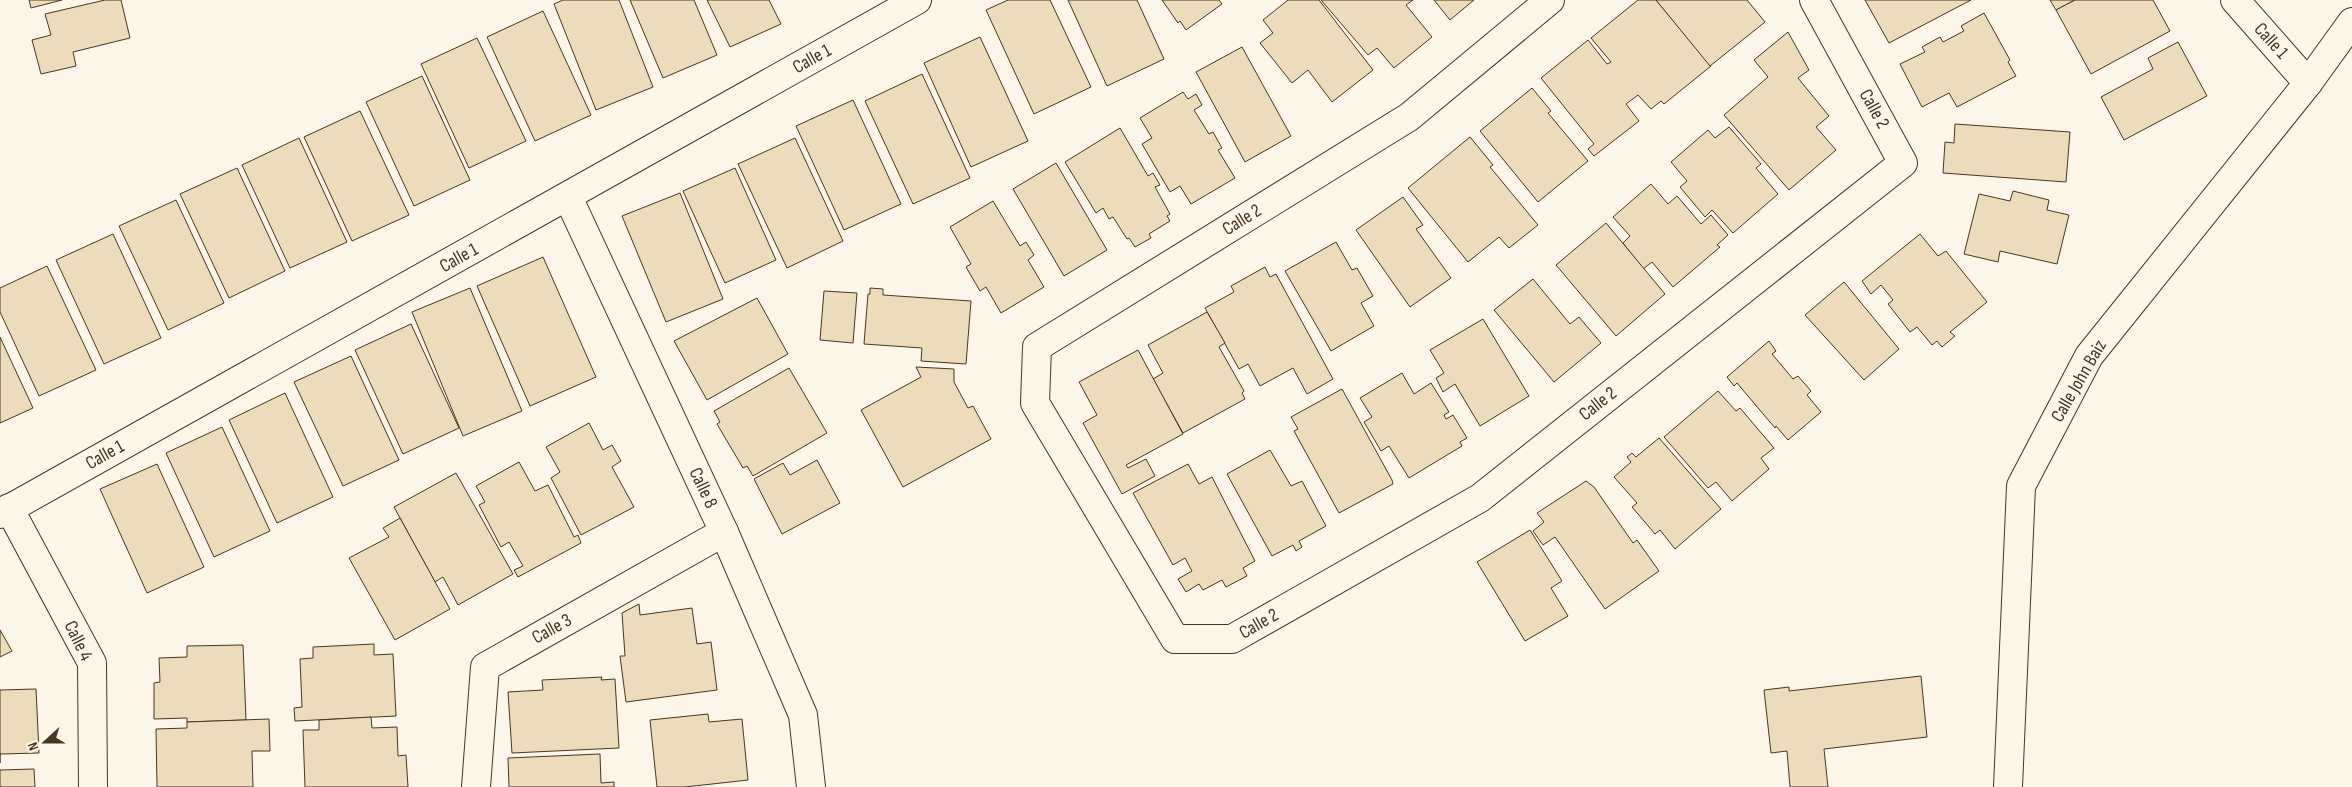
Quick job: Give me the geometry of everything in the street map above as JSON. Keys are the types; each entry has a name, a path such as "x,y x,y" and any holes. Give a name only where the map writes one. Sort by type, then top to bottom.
{"street":[{"name":"Calle 1","path":"4,511 916,0"},
{"name":"Calle 2","path":"1550,0 1409,117 1036,347 1035,403 1175,639 1232,639 1480,498 1903,163 1814,0"},
{"name":"Calle 1","path":"2235,0 2308,82"},
{"name":"Calle John Baiz","path":"2008,787 2021,486 2089,356 2308,82 2352,22"},
{"name":"Calle 8","path":"568,196 724,532 803,715 811,787"},
{"name":"Calle 4","path":"4,511 92,664 93,787"},
{"name":"Calle 3","path":"476,787 485,667 724,532"}],"building":[{"path":"29,0 62,0 31,8"},
{"path":"105,0 121,0 130,38 73,52 76,66 41,74 32,40 51,35 45,14"},
{"path":"563,0 619,0 653,87 596,110 554,4"},
{"path":"630,0 694,0 717,55 663,78"},
{"path":"707,0 769,0 781,24 730,47"},
{"path":"1008,0 1050,0 1091,87 1034,114 986,10"},
{"path":"1068,0 1137,0 1164,59 1107,86"},
{"path":"1162,0 1219,0 1222,4 1186,30 1180,21 1178,23"},
{"path":"1288,0 1319,0 1373,70 1332,102 1308,70 1292,83 1260,43 1273,33 1263,20"},
{"path":"1321,0 1413,0 1406,5 1432,37 1394,68 1377,48 1368,55"},
{"path":"1434,0 1474,0 1450,20"},
{"path":"1638,0 1656,0 1711,66 1664,104 1661,101 1651,109 1638,95 1626,104 1639,121 1594,156 1588,149 1594,144 1541,78 1588,40 1607,64 1611,62 1591,38"},
{"path":"1656,0 1747,0 1765,22 1710,66"},
{"path":"1865,0 1971,0 1889,43"},
{"path":"2050,0 2075,0 2056,10"},
{"path":"2075,0 2153,0 2170,31 2091,74 2056,10"},
{"path":"543,11 591,115 535,141 487,37"},
{"path":"1984,13 2010,60 2008,62 2016,76 1957,107 1949,93 1922,107 1900,64 1925,52 1922,47 1940,37 1943,42 1964,31 1961,26"},
{"path":"1788,32 1809,70 1798,78 1829,116 1816,127 1836,150 1789,190 1724,115 1768,77 1754,60"},
{"path":"980,37 1028,141 971,167 924,63"},
{"path":"477,38 526,141 469,168 421,64"},
{"path":"2178,42 2207,96 2124,140 2101,97 2153,69 2148,58"},
{"path":"1242,47 1291,136 1245,162 1196,72"},
{"path":"922,74 970,178 913,204 865,101"},
{"path":"422,76 470,180 414,206 366,102"},
{"path":"1532,88 1551,111 1548,113 1588,161 1538,202 1480,131"},
{"path":"1183,92 1188,99 1196,94 1202,105 1194,110 1209,134 1213,132 1222,148 1218,150 1235,178 1191,204 1180,186 1170,192 1142,144 1152,138 1140,118"},
{"path":"853,100 901,204 844,230 796,126"},
{"path":"360,111 409,215 352,241 304,137"},
{"path":"1955,124 2070,132 2066,182 1943,173 1945,142 1954,143"},
{"path":"1729,127 1761,164 1756,168 1778,194 1733,233 1712,210 1705,217 1680,187 1687,181 1671,162 1708,130 1715,138"},
{"path":"1120,128 1148,176 1153,173 1160,185 1155,187 1170,214 1167,216 1170,221 1149,234 1151,238 1135,247 1129,238 1127,239 1113,217 1109,219 1103,208 1096,213 1065,162"},
{"path":"1470,137 1493,165 1490,167 1538,225 1509,248 1499,237 1468,262 1408,188"},
{"path":"299,138 347,242 290,268 242,165"},
{"path":"795,138 843,241 787,268 738,164"},
{"path":"1056,163 1107,250 1064,276 1013,189"},
{"path":"237,168 285,271 229,298 180,194"},
{"path":"735,168 776,260 725,283 683,191"},
{"path":"1651,184 1668,204 1677,196 1701,224 1711,215 1728,235 1717,245 1720,247 1673,287 1652,262 1643,269 1623,243 1630,236 1613,217"},
{"path":"2013,191 2049,200 2047,210 2069,215 2057,264 2000,251 1998,262 1964,254 1979,194 2010,201"},
{"path":"680,193 723,299 666,322 622,216"},
{"path":"1403,197 1423,225 1416,229 1451,278 1410,307 1356,230"},
{"path":"176,200 224,303 168,330 119,226"},
{"path":"993,201 1020,246 1026,242 1034,255 1028,260 1044,287 1001,313 986,287 980,291 966,267 971,264 950,227"},
{"path":"1606,223 1665,294 1616,336 1556,265"},
{"path":"113,234 161,338 104,364 56,260"},
{"path":"1920,234 1938,256 1946,251 1987,302 1950,332 1955,336 1942,347 1937,341 1932,345 1917,327 1910,332 1888,304 1893,300 1881,285 1871,294 1862,281"},
{"path":"1336,242 1352,270 1357,268 1373,296 1361,303 1374,326 1331,351 1285,271"},
{"path":"543,257 596,377 530,406 477,286"},
{"path":"47,266 96,370 39,396 0,312 0,288"},
{"path":"1265,267 1270,277 1276,274 1333,379 1307,394 1293,368 1260,386 1248,364 1239,369 1205,308 1234,292 1231,286"},
{"path":"1533,279 1570,324 1579,317 1601,343 1554,382 1494,310"},
{"path":"1844,282 1899,349 1864,380 1805,315"},
{"path":"470,288 522,411 463,436 412,312"},
{"path":"870,288 883,289 883,295 971,301 966,364 921,361 922,348 864,344"},
{"path":"824,291 857,293 853,343 820,340"},
{"path":"757,298 788,354 707,400 674,341"},
{"path":"1207,312 1225,343 1219,347 1244,391 1242,393 1245,399 1183,433 1153,379 1163,373 1148,345"},
{"path":"1483,319 1529,396 1480,426 1455,384 1443,392 1436,378 1444,373 1430,350"},
{"path":"411,324 459,428 403,454 355,350"},
{"path":"0,337 33,408 0,423"},
{"path":"1769,341 1776,351 1772,354 1793,379 1798,376 1811,391 1807,395 1821,412 1788,440 1776,426 1775,428 1737,383 1734,386 1727,377"},
{"path":"1138,350 1183,434 1126,465 1128,468 1146,459 1155,476 1122,494 1083,423 1097,415 1079,382"},
{"path":"351,356 399,460 343,486 294,382"},
{"path":"916,367 954,369 954,382 968,408 973,406 991,439 903,487 861,410 921,377"},
{"path":"789,368 827,433 753,476 747,466 743,468 717,424 720,422 714,411"},
{"path":"1402,373 1414,394 1431,383 1449,412 1444,415 1446,419 1453,415 1467,438 1460,442 1462,446 1409,478 1389,446 1381,451 1364,422 1372,417 1360,398"},
{"path":"1342,389 1393,484 1339,513 1294,431 1298,429 1291,417"},
{"path":"1718,391 1736,411 1740,408 1774,448 1761,458 1769,469 1732,501 1716,482 1708,488 1664,437"},
{"path":"285,393 333,497 277,523 229,420"},
{"path":"589,423 603,450 612,445 621,461 612,467 634,507 581,535 551,478 560,472 546,447"},
{"path":"222,427 270,531 214,557 166,453"},
{"path":"1659,438 1721,509 1675,549 1660,530 1655,534 1632,507 1637,503 1614,477 1631,462 1627,457 1632,453 1636,457"},
{"path":"1270,450 1291,486 1302,481 1326,526 1299,541 1302,547 1296,551 1293,545 1272,556 1227,474"},
{"path":"817,460 840,503 782,534 754,479 783,463 790,475"},
{"path":"519,462 535,491 548,485 574,537 578,535 581,543 518,577 514,570 523,566 509,542 501,547 479,505 485,502 476,486"},
{"path":"157,464 204,567 147,593 100,489"},
{"path":"1188,464 1199,484 1212,477 1255,561 1243,568 1247,576 1226,587 1222,580 1203,590 1199,584 1186,592 1178,579 1192,571 1185,558 1173,565 1133,493"},
{"path":"456,473 513,574 458,605 443,577 435,582 394,507"},
{"path":"1586,481 1594,487 1633,543 1637,540 1659,571 1605,609 1555,537 1543,545 1533,531 1544,522 1537,513"},
{"path":"400,518 450,609 395,640 349,558 389,537 383,528"},
{"path":"1530,530 1562,581 1551,588 1568,616 1525,641 1477,562"},
{"path":"639,604 640,615 692,608 697,644 711,642 717,690 626,702 620,656 625,656 622,613"},
{"path":"0,630 12,651 0,657"},
{"path":"374,644 374,655 393,654 396,716 295,721 294,708 302,707 300,659 313,658 313,647"},
{"path":"243,645 246,720 187,722 187,718 154,719 154,683 160,682 159,658 187,657 187,646"},
{"path":"1921,676 1927,737 1824,749 1828,787 1790,787 1787,751 1771,753 1764,690 1789,687 1789,691"},
{"path":"602,677 601,680 615,679 619,748 512,753 508,692 543,690 542,680"},
{"path":"36,689 39,753 0,754 0,690"},
{"path":"708,714 709,722 742,719 748,780 685,787 657,787 650,720"},
{"path":"371,717 372,728 397,727 398,756 406,755 408,787 305,787 303,730 319,730 319,720"},
{"path":"269,719 270,751 252,751 253,787 157,787 156,729 187,728 187,722"},
{"path":"600,754 601,783 614,782 614,787 509,787 508,758"},
{"path":"34,769 35,787 0,787 0,770"}]}
